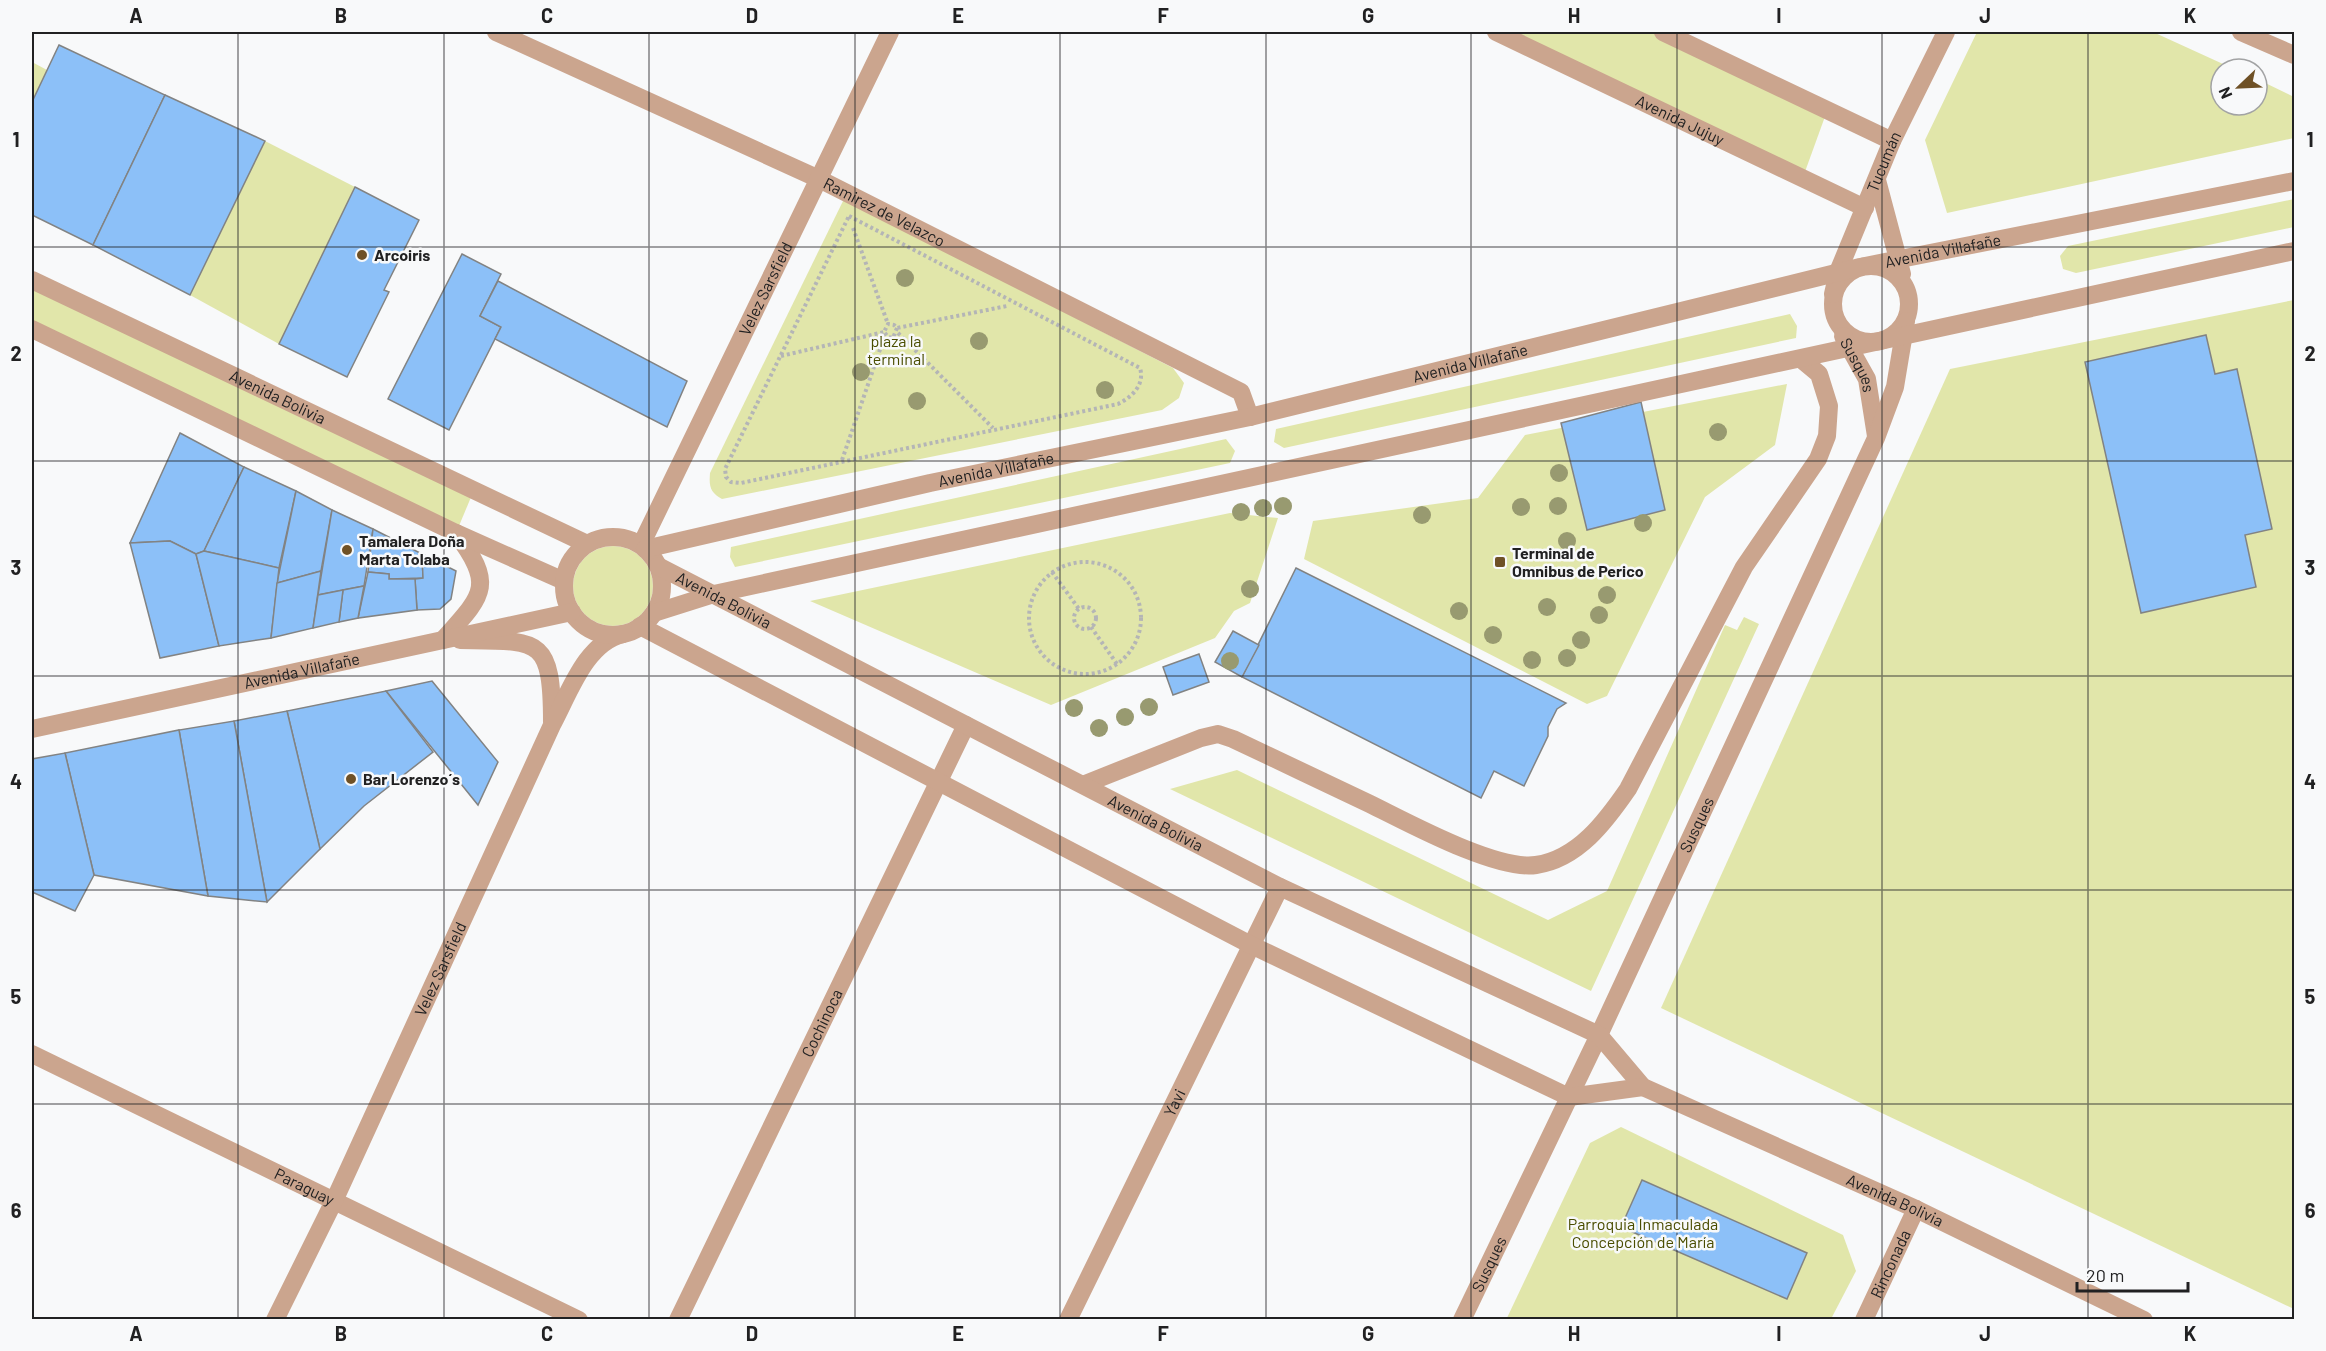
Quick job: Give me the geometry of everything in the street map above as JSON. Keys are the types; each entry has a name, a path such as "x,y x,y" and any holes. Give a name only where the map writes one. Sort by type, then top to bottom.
{"street":[{"name":"Ramirez de Velazco","path":"496,32 819,179 1241,392 1250,417"},
{"name":"Velez Sarsfield","path":"643,547 890,32"},
{"name":"Avenida Jujuy","path":"1496,32 1865,208"},
{"name":"Tucumán","path":"1833,294 1838,272 1892,141 1946,32"},
{"path":"2241,32 2269,37 2295,55"},
{"path":"1670,33 1892,141"},
{"path":"1876,438 1895,387 1909,296 1904,285 1877,180"},
{"name":"Avenida Villafañe","path":"643,547 930,483 1250,417 1860,267 2295,180"},
{"path":"654,612 714,594 1878,343 1905,329 2295,251"},
{"path":"1878,343 1856,340 1839,327 1832,305 1833,294 1839,282 1848,272 1860,267 1885,268 1896,275 1904,285"},
{"name":"Avenida Bolivia","path":"32,280 587,544"},
{"name":"Susques","path":"1462,1320 1599,1035 1876,438 1867,379 1839,327"},
{"path":"32,329 456,532 564,581"},
{"path":"1085,784 1201,738 1218,734 1233,739 1463,849 1510,863 1535,866 1562,858 1592,835 1608,819 1628,789 1744,567 1818,459 1827,436 1829,406 1820,374 1801,359"},
{"path":"443,640 472,608 479,596 481,585 474,558 456,532"},
{"path":"605,537 624,538 643,547 658,566 662,582 661,598 654,612 640,626 623,634 603,633 585,626 572,612 566,597 564,581 573,556 587,544 605,537"},
{"name":"Avenida Bolivia","path":"658,566 966,726 1085,784 1280,887 1599,1035 1643,1087 1916,1209 2144,1320"},
{"name":"Avenida Villafañe","path":"32,729 572,612"},
{"path":"640,626 1251,945 1569,1097 1643,1087"},
{"name":"Velez Sarsfield","path":"275,1320 334,1201 552,725 583,667 596,650 612,636 623,634"},
{"path":"443,640 507,640 531,645 543,655 550,670 552,725"},
{"name":"Cochinoca","path":"678,1320 966,726"},
{"name":"Yavi","path":"1068,1320 1280,887"},
{"name":"Paraguay","path":"32,1053 579,1320"},
{"name":"Rinconada","path":"1864,1320 1916,1209"}],"path":[{"path":"849,216 1140,368 1142,376 1135,390 1118,404 993,428 741,483 731,482 726,477 725,469 849,216"},
{"path":"842,460 888,324 849,216"},
{"path":"780,357 885,333 893,338 897,331 1017,303"},
{"path":"888,324 894,325 897,331 993,428"},
{"path":"1086,562 1102,564 1118,572 1130,584 1140,609 1139,634 1131,652 1117,664 1101,673 1084,675 1067,673 1052,665 1040,652 1029,628 1030,603 1039,585 1052,572 1068,564 1086,562"},
{"path":"1052,572 1079,609"},
{"path":"1088,607 1094,611 1096,618 1091,627 1080,628 1075,623 1074,616 1079,609 1088,607"},
{"path":"1091,627 1117,664"}],"green space":[{"path":"1496,32 1663,32 1827,111 1802,180"},
{"path":"1977,32 2153,32 2209,58 2209,117 2269,117 2269,85 2294,97 2294,138 1947,213 1925,140"},
{"path":"32,62 47,70 32,102"},
{"path":"265,141 355,187 279,344 190,295"},
{"name":"plaza la terminal","path":"844,199 1173,368 1184,383 1179,398 1162,410 722,499 711,489 710,473"},
{"path":"2294,199 2294,227 2076,273 2063,269 2060,256 2068,246"},
{"path":"32,280 474,490 456,533 32,329"},
{"path":"2294,300 2294,1309 1661,1008 1950,369"},
{"path":"1790,314 1797,326 1796,338 1284,448 1274,442 1276,429"},
{"path":"1787,384 1775,445 1705,497 1607,696 1587,704 1304,559 1313,521 1478,498 1525,435"},
{"path":"1226,439 1235,451 1230,463 735,567 730,557 731,547"},
{"path":"1230,513 1278,518 1250,603 1234,611 1215,638 1051,705 810,601"},
{"path":"605,546 621,546 642,557 653,578 653,594 642,615 621,626 605,626 591,620 579,608 573,594 573,578 579,564 591,552"},
{"path":"1744,617 1759,624 1591,991 1170,789 1237,770 1548,920 1607,891 1725,625 1737,630"},
{"name":"Parroquia Inmaculada Concepción de María","path":"1621,1127 1843,1235 1856,1271 1831,1319 1506,1320 1590,1143"}],"building":[{"path":"59,45 165,95 93,245 32,215 32,102"},
{"path":"165,95 265,141 190,295 93,245"},
{"name":"Arcoiris","path":"355,187 419,220 384,290 389,292 347,377 279,344"},
{"path":"462,254 501,274 480,316 501,327 449,430 388,399"},
{"path":"498,281 687,381 667,427 495,339 501,327 480,316"},
{"path":"2206,335 2215,374 2237,369 2272,529 2245,535 2256,587 2141,613 2085,362"},
{"path":"1641,402 1665,510 1587,530 1561,423"},
{"path":"180,433 244,467 204,551 196,554 170,541 130,543"},
{"path":"244,467 296,491 279,568 204,551"},
{"path":"296,491 332,510 321,571 277,583"},
{"name":"Tamalera Doña Marta Tolaba","path":"332,510 373,529 364,586 318,595"},
{"path":"373,529 422,554 423,578 389,579 389,574 368,572"},
{"path":"170,541 196,554 219,646 160,658 130,543"},
{"path":"204,551 279,568 271,638 219,646 196,554"},
{"path":"422,554 456,571 451,599 440,609 417,610 415,579 423,578"},
{"path":"1296,568 1566,703 1557,709 1548,727 1548,736 1524,786 1494,771 1481,798 1242,677"},
{"path":"321,571 313,628 271,638 277,583"},
{"path":"368,572 389,574 389,579 415,579 417,610 358,618"},
{"path":"364,586 358,618 339,622 343,590"},
{"path":"343,590 339,622 313,628 318,595"},
{"path":"1233,631 1259,645 1242,677 1215,662"},
{"path":"1199,654 1209,682 1173,695 1163,667"},
{"path":"432,681 498,762 478,805 386,691"},
{"name":"Bar Lorenzo´s","path":"386,691 433,752 364,806 320,849 287,711"},
{"path":"287,711 320,849 267,902 234,721"},
{"path":"234,721 267,902 208,896 179,730"},
{"path":"179,730 208,896 94,875 65,753"},
{"path":"65,753 94,875 75,911 32,892 32,759"},
{"path":"1642,1180 1807,1253 1787,1299 1621,1227"}],"place":[{"name":"Arcoiris","path":"362,255"},
{"name":"Tamalera Doña Marta Tolaba","path":"347,550"},
{"name":"Terminal de Omnibus de Perico","path":"1500,562"},
{"name":"Bar Lorenzo´s","path":"351,779"}]}
